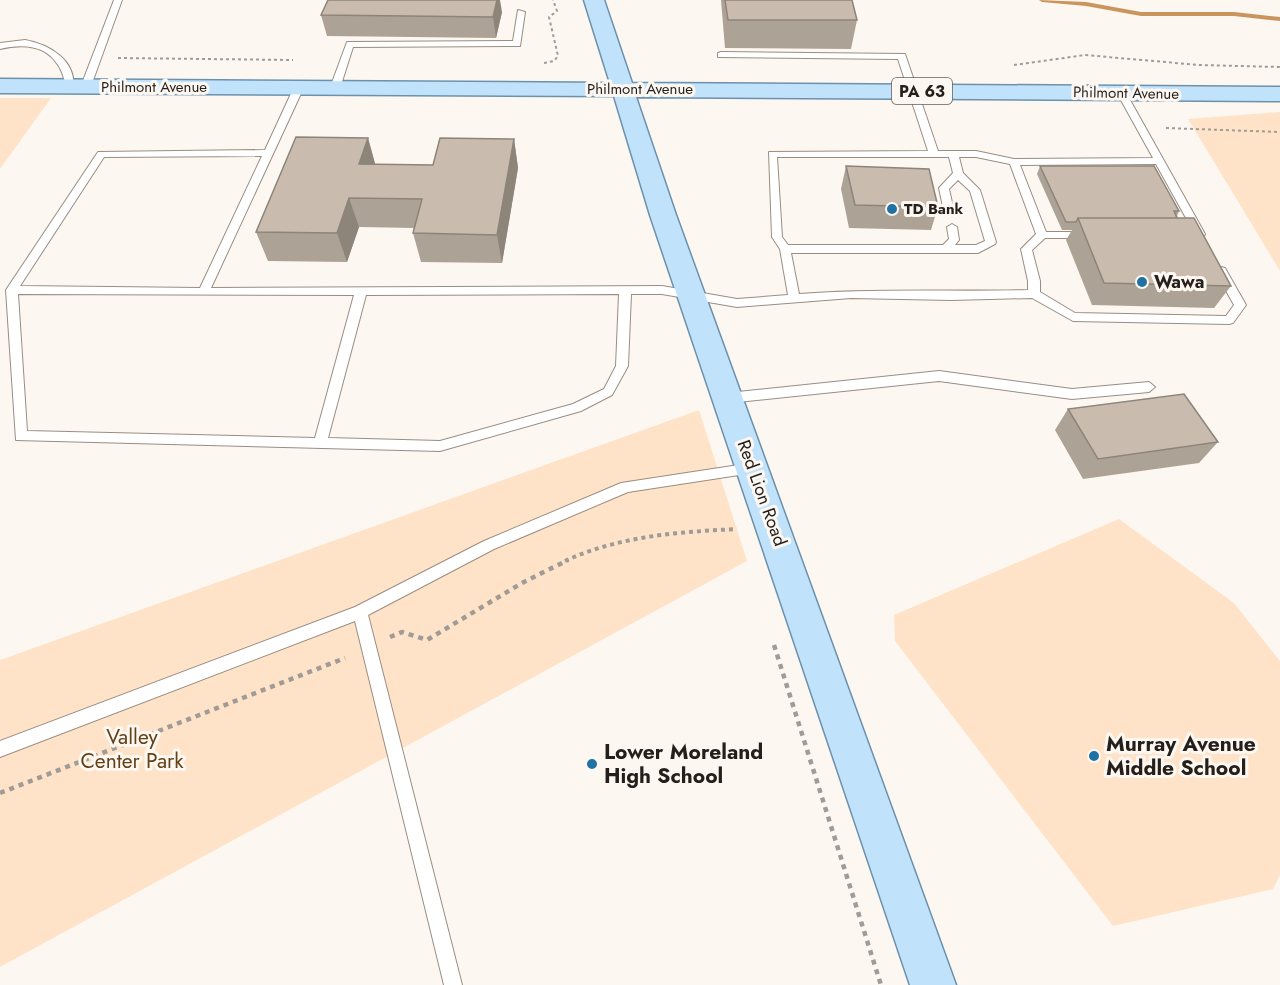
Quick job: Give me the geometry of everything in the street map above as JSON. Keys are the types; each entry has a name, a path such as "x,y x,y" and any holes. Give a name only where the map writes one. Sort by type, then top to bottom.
{"main road":[{"name":"Red Lion Road","path":"594,0 621,88 692,297 933,985"},
{"name":"Philmont Avenue","path":"0,86 621,88 1280,94"}],"lane":[{"path":"78,86 118,0"},
{"path":"335,88 350,44 517,44 521,12"},
{"path":"0,46 22,43 49,50 67,69 78,86"},
{"path":"722,55 902,56 934,154"},
{"path":"204,292 299,87"},
{"path":"12,290 662,291 737,303 850,294 951,296 1034,294 1073,317 1229,320 1240,305 1202,242 1122,93"},
{"path":"268,153 101,154 12,290 21,436 440,446 577,408 608,392 622,366 625,291"},
{"path":"794,297 785,249 777,237 772,154 976,154 1014,162 1160,161"},
{"path":"785,249 978,249 991,242 975,190 958,174 953,154"},
{"path":"1014,162 1042,235"},
{"path":"948,207 944,188 958,174"},
{"path":"946,249 954,240 952,227"},
{"path":"1034,294 1034,281 1026,249 1042,235 1099,235"},
{"path":"320,443 361,292"},
{"path":"728,398 939,376 1072,394 1149,387"},
{"path":"0,748 360,612 489,545 627,487 752,468"},
{"path":"360,612 453,985"}],"path":[{"path":"553,0 554,5"},
{"path":"1005,66 1085,55 1199,65 1280,67"},
{"path":"1162,128 1280,132"},
{"path":"734,519 740,540"},
{"path":"772,639 881,985"}],"green space":[{"path":"0,98 51,98 0,169"},
{"path":"1280,112 1280,271 1188,119"},
{"name":"Valley Center Park","path":"699,410 747,561 0,967 0,660"},
{"path":"1119,519 1234,603 1280,661 1280,875 1273,889 1113,926 895,641 894,615"}],"building":[{"path":"328,0 497,0 493,17 321,15"},
{"path":"725,0 852,0 857,20 728,20"},
{"path":"296,137 368,138 359,164 433,165 440,138 514,139 497,235 413,233 422,199 349,198 337,233 256,232"},
{"path":"846,166 929,169 938,207 855,205"},
{"name":"Wawa","path":"1040,166 1154,166 1179,211 1174,211 1177,218 1078,218 1076,222 1066,222"},
{"path":"1078,218 1194,218 1231,286 1104,283"},
{"path":"1184,394 1218,442 1098,459 1068,409"}],"waterway":[{"path":"1042,0 1086,4 1141,14 1234,14 1280,19"}],"place":[{"name":"TD Bank","path":"892,209"},
{"name":"Wawa","path":"1142,282"},
{"name":"Murray Avenue Middle School","path":"1094,756"},
{"name":"Lower Moreland High School","path":"592,764"}]}
